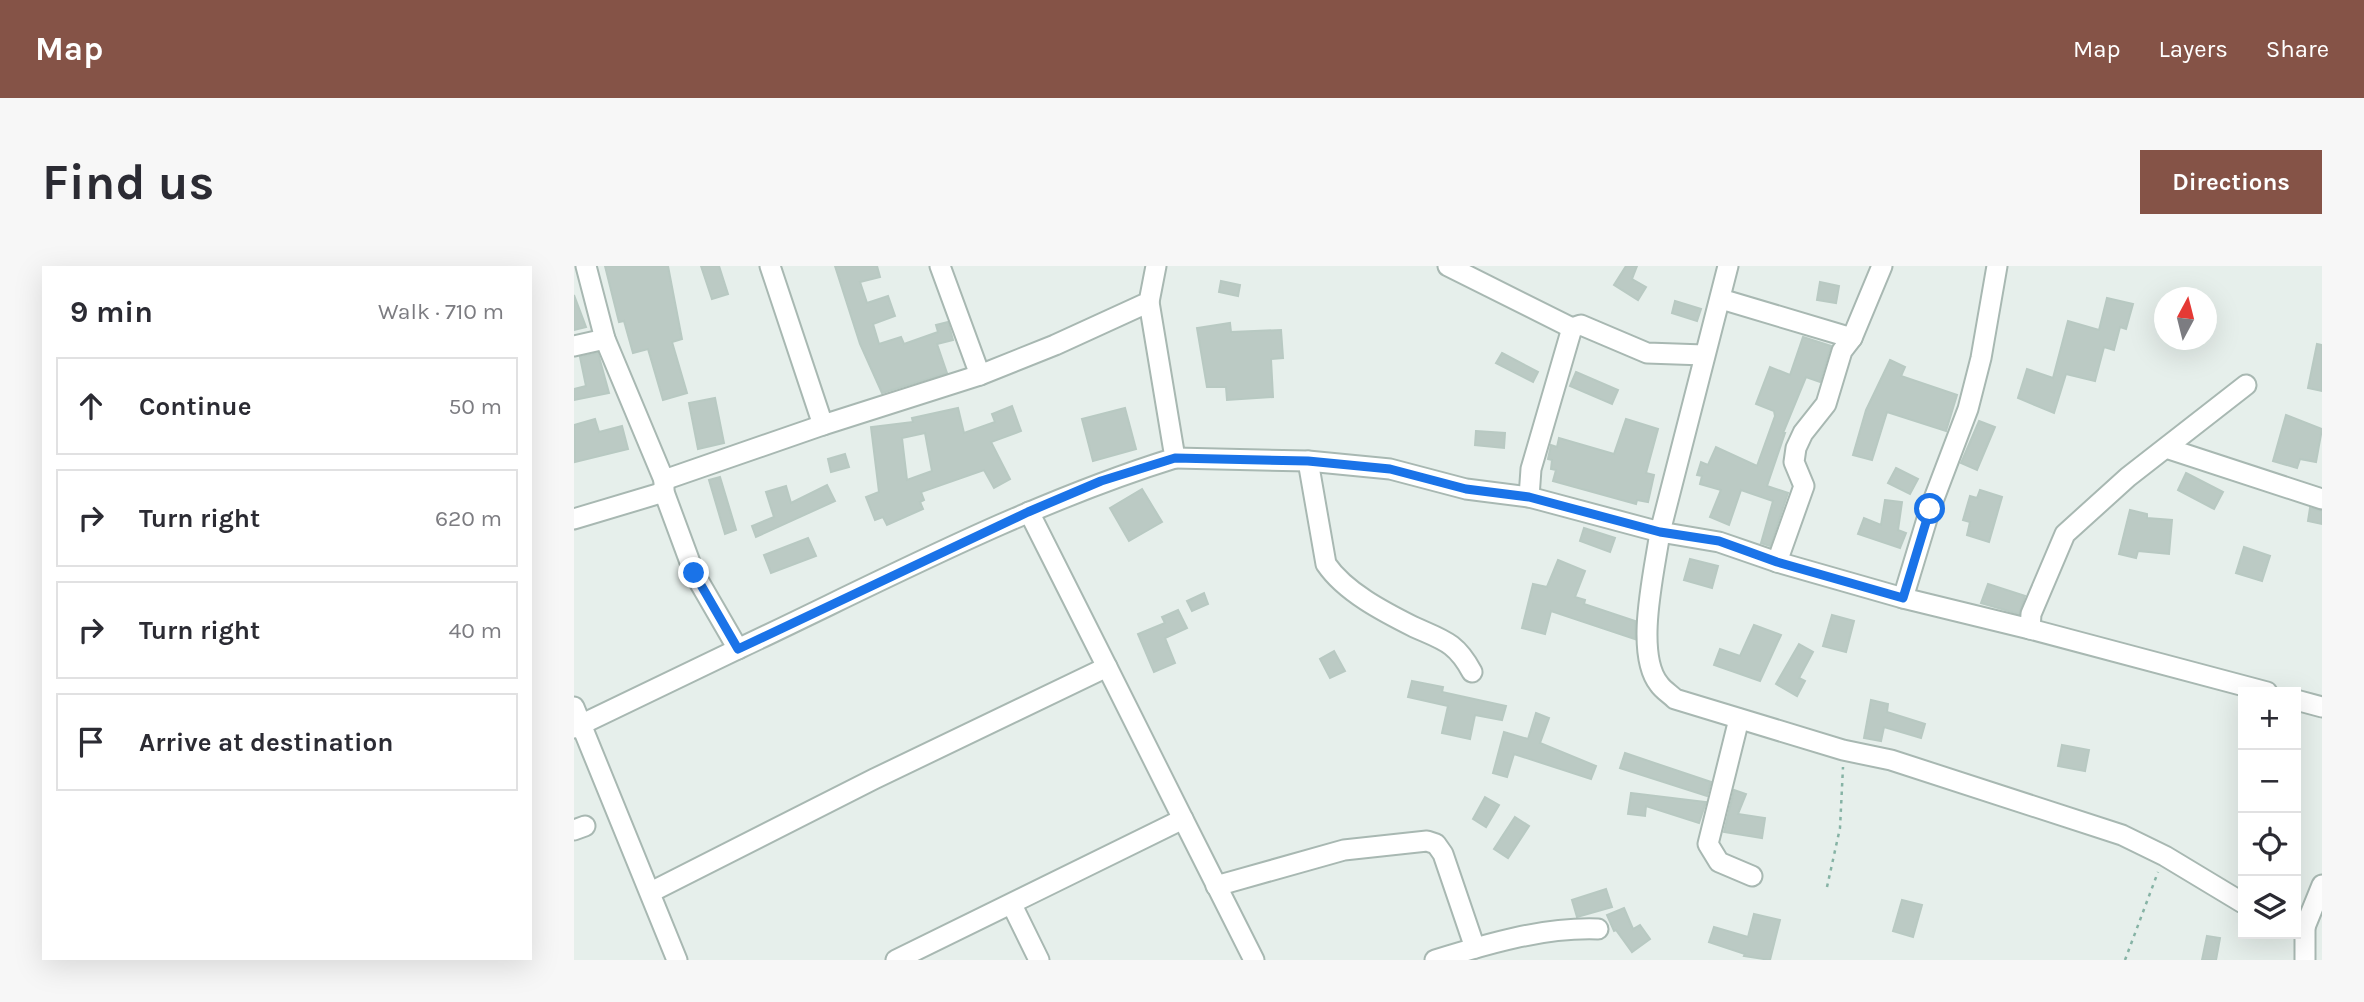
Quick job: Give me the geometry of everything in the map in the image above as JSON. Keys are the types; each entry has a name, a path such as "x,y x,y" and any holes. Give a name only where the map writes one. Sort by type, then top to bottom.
{"street":[{"path":"586,266 605,339 664,486 694,573 738,649"},
{"path":"770,266 823,425"},
{"path":"940,266 980,375"},
{"path":"1156,266 1149,302 1175,458"},
{"path":"1448,266 1467,271 1572,328 1581,325 1647,353 1704,355"},
{"path":"1728,266 1660,532 1647,629 1648,655 1657,683 1675,699 1843,750 1891,760 2122,835 2165,856 2238,900"},
{"path":"1777,562 1804,486 1794,462 1796,447 1803,432 1826,404 1842,351 1852,338 1882,266"},
{"path":"1903,598 1930,509 1968,409 1981,358 1997,266"},
{"path":"1721,299 1852,338"},
{"path":"574,519 823,425 980,375 1149,302"},
{"path":"1529,497 1531,469 1572,328"},
{"path":"574,346 605,339"},
{"path":"2030,629 2031,614 2065,534 2088,510 2246,384"},
{"path":"2166,448 2322,499"},
{"path":"677,960 577,720 738,649 1028,512 1101,481 1175,458 1308,461 1390,469 1466,489 1529,497 1660,532 1719,541 1777,562 1903,598 2248,687"},
{"path":"1308,461 1326,564 1335,577 1415,627 1448,642 1464,656 1472,672"},
{"path":"1028,512 1254,960"},
{"path":"650,892 874,779 1107,667"},
{"path":"2301,701 2322,707"},
{"path":"1739,719 1708,844 1719,862 1752,876"},
{"path":"896,960 1183,819"},
{"path":"1216,886 1344,850 1427,841 1436,844 1443,855 1465,954"},
{"path":"2301,923 2322,885"},
{"path":"1012,905 1039,960"},
{"path":"1435,960 1568,928 1598,929"},
{"path":"2301,932 2305,960"}],"path":[{"path":"1827,887 1840,828 1843,750"},
{"path":"2125,960 2138,920 2165,856"}],"building":[{"path":"605,266 668,266 682,339 672,342 687,393 663,400 648,349 633,353 624,321 619,322"},
{"path":"701,266 719,266 728,294 712,299"},
{"path":"835,266 877,266 880,277 860,282 867,303 888,296 895,316 873,324 879,344 901,337 904,344 938,332 936,325 948,322 953,340 937,344 947,373 882,393 860,344"},
{"path":"1626,266 1637,266 1632,279 1646,287 1638,300 1614,285"},
{"path":"1221,281 1240,285 1238,296 1219,292"},
{"path":"1820,282 1839,286 1836,303 1817,300"},
{"path":"574,295 586,327 574,330"},
{"path":"2107,298 2133,304 2126,329 2120,327 2114,350 2104,347 2095,381 2066,374 2054,413 2018,398 2027,369 2053,378 2068,321 2099,330"},
{"path":"1675,301 1701,309 1697,321 1672,313"},
{"path":"1230,323 1231,332 1281,330 1283,358 1271,359 1273,397 1227,400 1226,387 1207,387 1197,328"},
{"path":"1803,337 1831,346 1820,382 1806,377 1783,433 1767,486 1788,493 1770,546 1761,543 1773,501 1741,490 1729,525 1710,517 1721,490 1700,484 1702,476 1697,475 1701,462 1708,465 1716,447 1757,466 1775,416 1774,411 1756,404 1770,367 1790,375"},
{"path":"2317,344 2322,345 2322,391 2308,388"},
{"path":"598,353 609,393 574,400 574,389 586,386 580,357"},
{"path":"1502,353 1538,372 1533,382 1496,363"},
{"path":"1890,360 1905,367 1901,376 1957,395 1946,431 1887,412 1872,460 1853,455 1866,410"},
{"path":"1576,372 1618,390 1612,404 1570,386"},
{"path":"715,398 724,443 698,449 689,403"},
{"path":"1012,406 1021,431 991,442 1010,479 994,488 984,470 921,492 924,500 920,502 923,509 887,525 883,517 875,520 866,497 879,492 871,427 913,422 912,418 958,408 964,433 995,422 992,414","holes":["925,433 932,471 907,480 902,438"]},
{"path":"1125,408 1136,449 1093,461 1082,419"},
{"path":"2286,415 2322,429 2316,462 2300,459 2297,468 2273,461"},
{"path":"595,419 599,432 622,426 628,449 575,462 574,425"},
{"path":"1626,419 1658,429 1646,473 1654,475 1648,502 1637,500 1636,504 1553,481 1556,470 1551,469 1552,460 1548,459 1551,445 1557,447 1559,438 1614,454"},
{"path":"1979,421 1995,427 1977,470 1961,463"},
{"path":"1476,431 1505,433 1504,448 1475,445"},
{"path":"845,454 849,467 831,472 828,459"},
{"path":"1896,468 1918,479 1910,494 1888,483"},
{"path":"2186,473 2223,492 2214,509 2178,490"},
{"path":"720,477 736,530 725,534 709,480"},
{"path":"827,485 835,501 756,537 752,526 774,517 766,492 786,486 791,503"},
{"path":"1142,489 1162,522 1129,541 1110,508"},
{"path":"1980,490 2002,497 1989,542 1967,535 1970,522 1963,520 1970,496 1977,498"},
{"path":"1885,500 1902,502 1898,530 1906,533 1900,548 1858,534 1864,518 1881,525"},
{"path":"2310,508 2322,511 2322,524 2308,521"},
{"path":"2130,510 2147,514 2147,518 2172,520 2169,554 2138,551 2136,558 2119,554"},
{"path":"1584,528 1615,538 1610,552 1580,541"},
{"path":"808,538 816,556 771,573 764,555"},
{"path":"2244,547 2270,556 2262,581 2236,573"},
{"path":"1690,559 1718,566 1712,588 1684,580"},
{"path":"1558,560 1585,571 1575,597 1585,600 1584,604 1635,621 1635,639 1551,611 1545,634 1522,628 1533,584 1547,587"},
{"path":"1988,584 2025,596 2019,614 1981,603"},
{"path":"1204,593 1208,604 1192,611 1187,601"},
{"path":"1178,610 1187,628 1165,638 1175,663 1154,672 1138,634 1165,623 1162,617"},
{"path":"1832,615 1854,621 1846,652 1823,646"},
{"path":"1754,625 1781,635 1760,681 1714,665 1720,649 1740,656"},
{"path":"1799,644 1813,652 1799,678 1805,681 1797,696 1776,684"},
{"path":"1334,651 1345,671 1330,678 1320,659"},
{"path":"1412,681 1443,687 1442,692 1506,706 1502,720 1475,715 1470,739 1442,733 1448,706 1408,697"},
{"path":"1871,700 1888,704 1887,712 1925,724 1921,738 1884,727 1881,741 1864,738"},
{"path":"1536,713 1549,718 1540,743 1596,766 1591,779 1514,754 1507,777 1493,773 1504,732 1528,739"},
{"path":"2062,745 2089,750 2085,771 2058,766"},
{"path":"1625,753 1711,782 1707,796 1620,768"},
{"path":"1734,790 1746,794 1738,814 1765,818 1762,838 1724,832"},
{"path":"1631,793 1706,802 1699,823 1646,806 1645,816 1628,814"},
{"path":"1485,797 1499,805 1486,827 1473,819"},
{"path":"1515,817 1529,826 1508,858 1494,849"},
{"path":"1606,889 1612,907 1577,917 1572,900"},
{"path":"1902,900 1922,905 1913,937 1893,931"},
{"path":"1624,908 1633,929 1640,925 1650,939 1632,952 1616,930 1614,931 1607,915"},
{"path":"1754,914 1780,920 1770,960 1744,956 1745,954 1709,942 1714,927 1748,937"},
{"path":"2207,936 2220,938 2216,960 2202,960"}],"route":[{"path":"694,573 738,649 1028,512 1101,481 1175,458 1308,461 1390,469 1466,489 1529,497 1660,532 1719,541 1777,562 1903,598 1930,509"}]}
